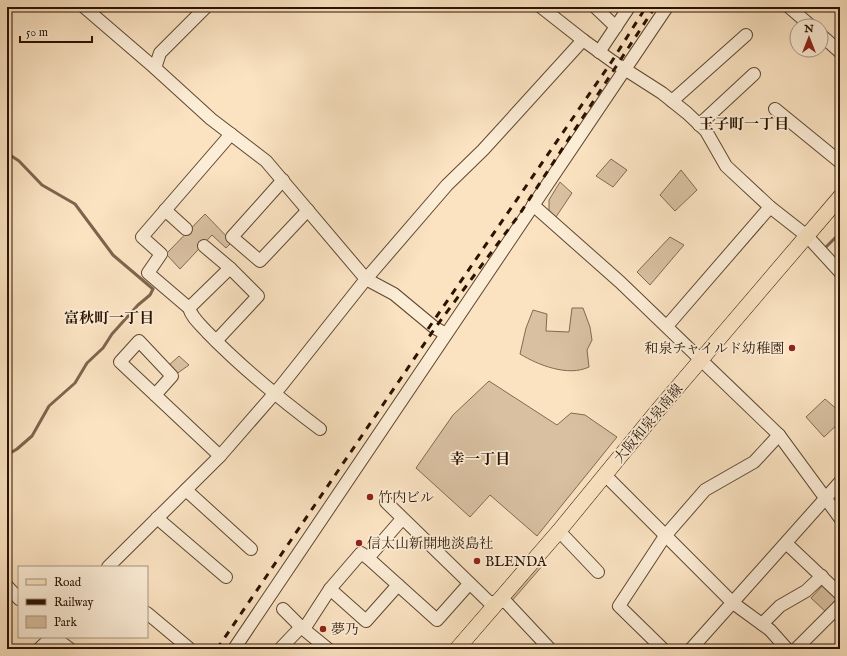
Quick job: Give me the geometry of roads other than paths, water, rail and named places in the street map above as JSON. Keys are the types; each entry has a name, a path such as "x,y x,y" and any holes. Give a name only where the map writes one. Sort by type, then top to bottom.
{"main road":[{"name":"大阪和泉泉南線","path":"457,649 840,197"}],"street":[{"path":"84,7 156,68 211,119 266,161 366,279 394,294 435,328 446,334"},
{"path":"156,68 160,53 206,7"},
{"path":"541,7 599,52 672,101 706,131 726,166 770,207 807,236 839,269"},
{"path":"594,7 616,27"},
{"path":"599,52 629,7"},
{"path":"234,649 666,7"},
{"path":"789,7 802,18"},
{"path":"672,101 746,35"},
{"path":"109,566 220,456 274,394 366,279 447,185 483,150 583,40"},
{"path":"829,42 840,52"},
{"path":"699,125 754,74"},
{"path":"775,109 840,162"},
{"path":"231,134 142,237 161,254 148,273 189,308 191,315 216,341 274,394 320,429"},
{"path":"283,180 232,237 260,261 308,210"},
{"path":"533,205 667,326 779,435 802,464 840,518"},
{"path":"667,326 770,207"},
{"path":"165,210 186,228"},
{"path":"204,246 230,268 258,296 216,341"},
{"path":"189,308 230,268"},
{"path":"155,395 220,456"},
{"path":"663,649 619,606 664,536 705,490 754,462 779,435"},
{"path":"605,475 664,536 733,603 770,630 787,649"},
{"path":"691,649 840,482"},
{"path":"186,490 251,549"},
{"path":"386,502 489,602 506,602 550,649"},
{"path":"157,518 226,577"},
{"path":"368,558 402,518"},
{"path":"558,531 598,572"},
{"path":"786,543 840,594"},
{"path":"280,649 303,628 330,589 361,553 436,620 469,584"},
{"path":"762,624 780,606 806,591 822,576"},
{"path":"330,589 366,621 398,585"},
{"path":"7,586 18,598"},
{"path":"796,649 840,604"},
{"path":"283,609 328,649"},
{"path":"148,614 190,649"},
{"path":"39,649 52,638"},
{"path":"54,638 70,649"}],"waterway":[{"path":"7,153 19,161 42,185 75,204 113,255 153,289 150,295 138,305 112,334 103,348 87,363 75,383 49,406 32,436 17,449 7,455"},
{"path":"826,247 840,233"}],"railway":[{"path":"428,329 612,61 646,7"},
{"path":"217,649 435,328 519,215 655,7"}],"place":[{"name":"和泉チャイルド幼稚園","path":"792,348"},
{"name":"竹内ビル","path":"370,497"},
{"name":"信太山新開地淡島社","path":"359,543"},
{"name":"BLENDA","path":"477,561"},
{"name":"夢乃","path":"323,629"}],"district":[{"name":"王子町一丁目","path":"744,124"},
{"name":"富秋町一丁目","path":"109,318"},
{"name":"幸一丁目","path":"480,459"}]}
